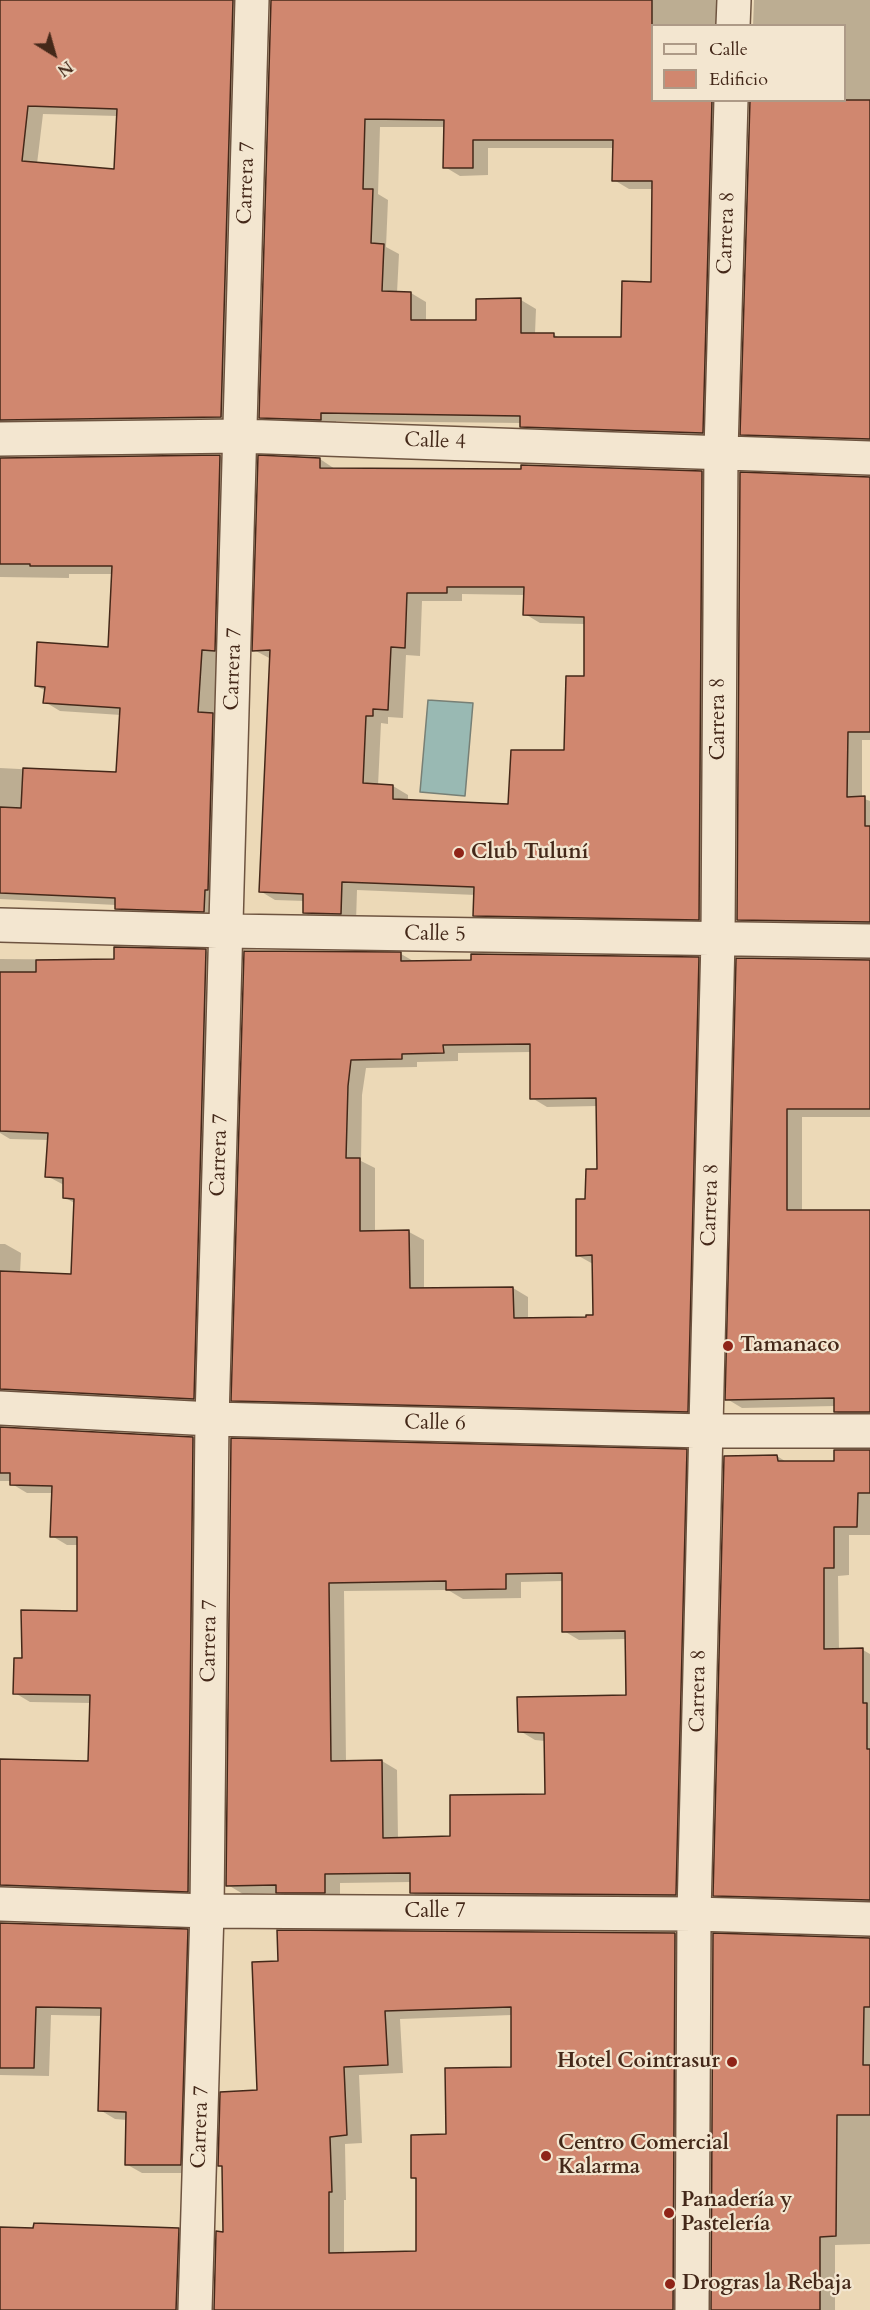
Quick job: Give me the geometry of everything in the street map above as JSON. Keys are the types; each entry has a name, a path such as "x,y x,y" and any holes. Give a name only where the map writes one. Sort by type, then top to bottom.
{"street":[{"name":"Carrera 7","path":"195,2310 207,1911 212,1419 252,0"},
{"path":"733,24 734,0"},
{"name":"Carrera 8","path":"692,2310 694,1914 718,939 721,451 731,102"},
{"name":"Calle 4","path":"0,439 240,436 870,458"},
{"name":"Calle 5","path":"0,925 227,931 870,941"},
{"name":"Calle 6","path":"0,1408 212,1419 705,1431 870,1431"},
{"name":"Calle 7","path":"0,1904 207,1911 694,1914 870,1919"}],"water":[{"path":"428,700 473,703 465,796 420,792"}],"building":[{"path":"0,0 233,0 221,417 0,420","holes":["28,106 117,109 114,169 22,161"]},
{"path":"271,0 652,0 651,102 712,102 703,433 520,427 520,416 321,413 321,420 259,418","holes":["365,119 444,120 443,168 473,168 473,140 613,140 612,181 652,181 651,282 622,281 621,337 554,337 554,333 521,333 521,298 476,299 476,320 411,320 411,292 382,291 384,244 371,243 373,189 363,189"]},
{"path":"870,100 870,439 740,435 750,102"},
{"path":"220,455 215,651 202,650 198,712 213,713 208,890 205,890 204,912 115,909 115,898 0,893 0,807 21,808 23,768 116,772 120,708 43,703 45,687 35,686 37,642 108,647 112,566 0,564 0,458"},
{"path":"258,455 320,458 320,468 521,469 521,465 702,471 699,920 473,916 474,887 342,882 341,914 303,913 303,894 259,892 270,650 252,651","holes":["447,587 524,587 523,615 584,617 584,676 566,676 564,750 511,750 508,804 393,799 393,785 363,783 366,716 373,716 373,709 388,710 391,647 405,648 407,593 447,593"]},
{"path":"740,472 870,477 870,732 848,732 847,797 865,796 865,826 870,826 870,922 737,920"},
{"path":"114,947 206,949 194,1399 0,1389 0,1271 71,1274 74,1199 63,1198 63,1178 45,1177 48,1133 0,1131 0,972 36,972 36,960 114,959"},
{"path":"244,951 401,952 401,961 471,960 471,954 699,957 688,1412 231,1401","holes":["530,1044 530,1099 596,1098 597,1169 586,1169 585,1199 576,1199 576,1256 592,1255 593,1315 586,1315 586,1317 514,1318 513,1287 410,1288 409,1230 360,1231 360,1158 346,1158 351,1060 402,1059 402,1054 444,1053 443,1045"]},
{"path":"736,958 870,960 870,1109 787,1109 787,1210 870,1210 870,1412 834,1412 834,1398 725,1400"},
{"path":"0,1427 193,1437 188,1892 0,1885 0,1759 88,1761 90,1695 13,1694 14,1658 22,1658 21,1610 77,1611 77,1537 50,1537 52,1486 10,1485 10,1473 0,1473"},
{"path":"231,1438 687,1449 676,1895 410,1893 410,1873 325,1874 325,1893 276,1893 276,1885 226,1886","holes":["562,1573 562,1632 625,1631 626,1695 517,1697 518,1732 544,1733 545,1794 450,1795 450,1836 383,1838 382,1760 331,1761 329,1583 446,1581 446,1590 506,1589 506,1574"]},
{"path":"834,1450 870,1450 870,1493 858,1493 857,1527 834,1527 834,1568 824,1568 824,1649 863,1648 863,1703 867,1703 867,1749 870,1749 870,1900 713,1896 724,1456 777,1455 778,1461 834,1461"},
{"path":"0,1923 188,1929 181,2165 125,2165 126,2112 98,2111 101,2008 36,2007 34,2068 0,2068"},
{"path":"277,1930 675,1933 673,2310 214,2310 216,2231 223,2232 222,2166 218,2166 220,2092 257,2090 252,1962 278,1961","holes":["511,2007 511,2067 445,2068 446,2134 411,2135 411,2178 416,2178 416,2251 329,2253 329,2192 332,2192 330,2137 347,2135 344,2067 388,2065 385,2011"]},
{"path":"713,1933 870,1938 870,2007 864,2007 863,2065 870,2065 870,2115 837,2115 836,2236 820,2237 820,2310 711,2310"},
{"path":"34,2223 179,2228 176,2310 0,2310 0,2227 33,2228"}],"place":[{"name":"Club Tuluní","path":"459,853"},
{"name":"Tamanaco","path":"728,1346"},
{"name":"Hotel Cointrasur","path":"732,2062"},
{"name":"Centro Comercial Kalarma","path":"546,2156"},
{"name":"Panadería y Pastelería","path":"669,2213"},
{"name":"Drogras la Rebaja","path":"670,2284"}]}
